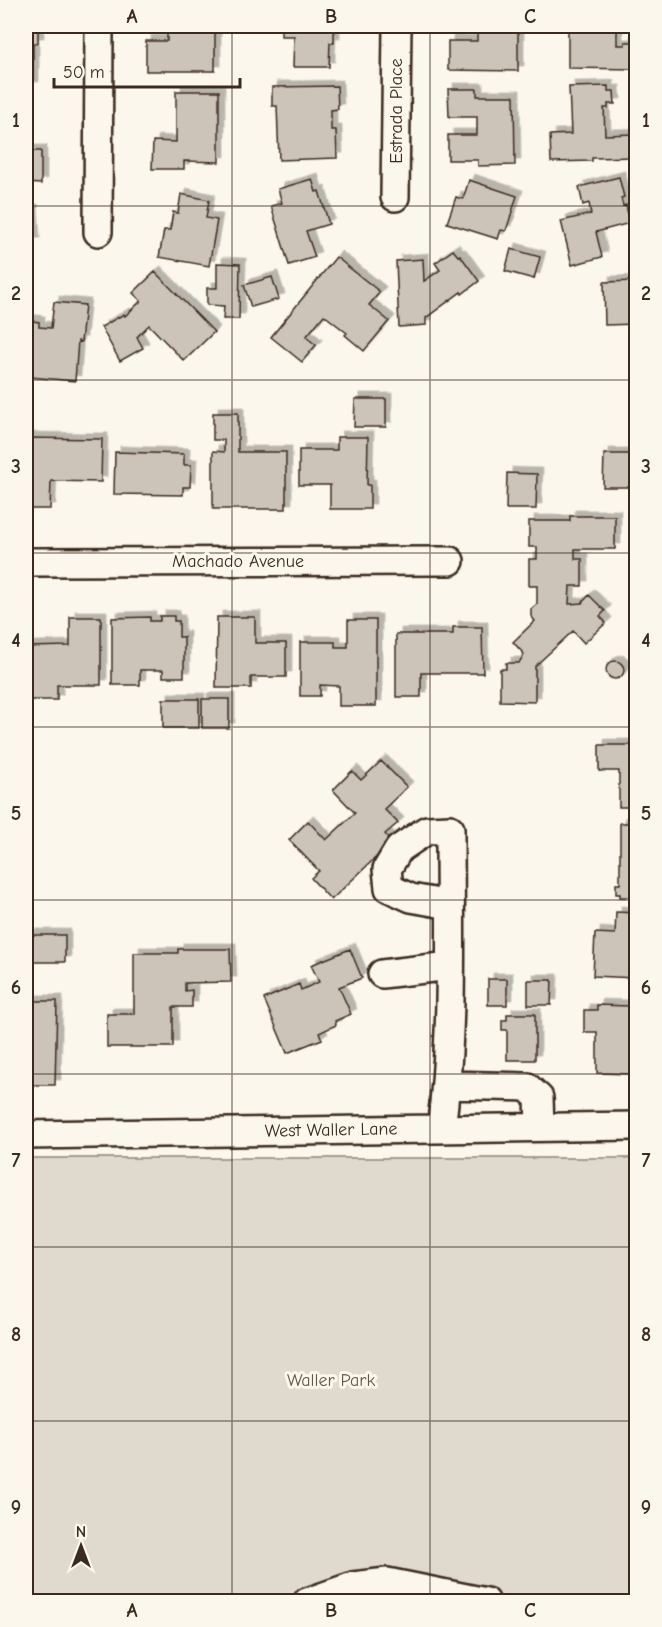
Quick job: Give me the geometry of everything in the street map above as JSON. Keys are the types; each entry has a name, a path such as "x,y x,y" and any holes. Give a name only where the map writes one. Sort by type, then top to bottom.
{"street":[{"path":"98,232 99,26"},
{"name":"Estrada Place","path":"395,197 396,26"},
{"name":"Machado Avenue","path":"26,562 450,561"},
{"path":"441,1129 447,1085 450,905"},
{"path":"382,974 450,966"},
{"path":"447,1085 527,1087 539,1098 540,1126"},
{"name":"West Waller Lane","path":"26,1134 636,1126"},
{"path":"307,1602 353,1586 387,1582 486,1602"}],"green space":[{"name":"Waller Park","path":"26,1158 636,1158 636,1601 26,1601"}],"building":[{"path":"26,26 38,26 38,43 33,43 33,87 26,87"},
{"path":"167,26 215,26 215,71 146,71 146,41 167,41"},
{"path":"281,26 334,26 334,43 330,43 329,67 293,67 294,36 281,36"},
{"path":"477,26 518,26 518,71 448,70 448,41 477,41"},
{"path":"568,26 617,26 617,45 635,42 636,69 568,68"},
{"path":"337,86 338,109 331,110 331,130 336,130 337,158 279,160 277,106 272,106 272,87"},
{"path":"608,86 608,91 614,91 615,104 608,104 608,108 604,108 605,135 634,134 635,157 551,162 550,135 571,134 569,87"},
{"path":"448,89 477,89 477,96 514,96 515,165 478,166 478,160 448,160 448,135 477,135 477,117 449,117"},
{"path":"176,91 219,91 219,162 184,161 184,169 152,169 153,141 176,142"},
{"path":"26,151 41,151 41,184 26,183"},
{"path":"619,177 624,197 621,198 623,206 626,205 630,223 596,232 602,257 572,265 561,221 591,214 589,203 583,205 579,187"},
{"path":"312,179 316,192 319,191 329,224 306,231 315,257 289,265 271,206 282,203 278,189"},
{"path":"469,180 517,196 506,231 501,230 498,239 447,223 456,197 463,199"},
{"path":"181,194 209,200 206,218 217,220 209,266 159,257 164,230 170,230 173,212 178,213"},
{"path":"32,210 34,243 26,244 26,211"},
{"path":"511,249 540,257 534,279 505,271"},
{"path":"453,250 458,256 460,255 479,281 426,318 426,325 399,327 396,261 423,259 424,281 440,270 435,263"},
{"path":"336,257 380,292 369,305 389,321 364,351 345,335 347,333 324,315 306,337 316,345 302,362 271,337"},
{"path":"217,263 240,264 239,319 223,319 224,306 207,305 207,288 217,288"},
{"path":"155,272 214,332 184,361 149,325 137,337 143,348 120,361 101,327 124,314 125,316 141,301 133,293"},
{"path":"272,277 279,299 251,307 244,285"},
{"path":"636,281 636,324 605,325 604,282"},
{"path":"54,302 85,305 81,342 78,341 75,381 30,377 31,367 26,366 26,320 39,322 39,327 51,328"},
{"path":"355,399 386,399 386,427 354,427"},
{"path":"213,413 238,413 238,452 286,452 286,509 213,509 213,451 224,452 224,440 213,440"},
{"path":"337,437 368,437 367,485 370,485 370,509 330,509 330,485 299,485 299,450 337,450"},
{"path":"26,438 102,439 101,482 51,481 50,509 26,509"},
{"path":"115,452 184,454 184,465 191,465 190,487 183,487 183,495 114,494"},
{"path":"604,454 636,454 636,487 603,487"},
{"path":"507,473 537,474 536,509 506,509"},
{"path":"570,516 615,516 615,549 575,549 575,559 582,559 582,586 570,586 569,604 582,603 589,595 605,611 600,616 606,623 584,643 573,631 535,666 535,702 500,701 500,669 506,669 506,663 519,663 524,654 513,642 535,621 531,616 531,609 537,604 537,586 529,586 529,559 537,559 537,547 529,547 529,521 570,521"},
{"path":"160,616 174,616 174,621 179,621 179,637 184,637 184,677 163,677 163,670 140,670 140,685 112,685 112,618 150,617 150,621 160,621"},
{"path":"70,617 101,617 101,685 57,685 57,700 26,700 26,647 70,646"},
{"path":"217,617 255,617 255,643 286,643 286,677 251,677 251,688 216,688"},
{"path":"348,620 376,620 376,706 339,706 339,686 320,685 320,696 300,696 300,642 335,642 335,647 348,647"},
{"path":"453,627 482,627 483,673 421,673 421,697 396,697 396,634 453,634"},
{"path":"615,661 622,663 624,670 622,677 615,679 608,677 606,670 608,663"},
{"path":"163,699 199,699 199,728 163,728"},
{"path":"202,699 229,699 229,728 202,728"},
{"path":"599,745 636,745 636,807 619,807 619,771 599,771"},
{"path":"381,761 407,787 384,809 398,823 385,834 392,842 331,900 311,878 319,871 289,840 308,821 326,840 355,813 333,790 352,771 361,780"},
{"path":"620,823 636,823 636,897 620,897 620,894 616,894 616,884 620,884"},
{"path":"616,912 636,913 636,978 593,976 595,933 615,934"},
{"path":"28,935 65,935 65,962 28,962"},
{"path":"178,949 230,949 231,982 185,983 185,991 192,990 192,1007 173,1007 173,1047 107,1047 107,1014 134,1014 134,953 178,953"},
{"path":"350,949 362,978 339,987 351,1014 335,1021 336,1025 319,1033 322,1039 287,1053 264,999 299,984 301,990 319,982 311,965"},
{"path":"488,979 507,979 507,1005 488,1005"},
{"path":"528,980 552,980 551,1005 528,1005"},
{"path":"630,998 636,998 636,1055 632,1055 632,1074 597,1073 597,1032 584,1032 584,1010 597,1010 597,1005 630,1006"},
{"path":"26,1001 57,1001 55,1085 26,1085"},
{"path":"507,1014 535,1014 535,1060 507,1060 507,1030 502,1030 502,1020 507,1020"}]}
